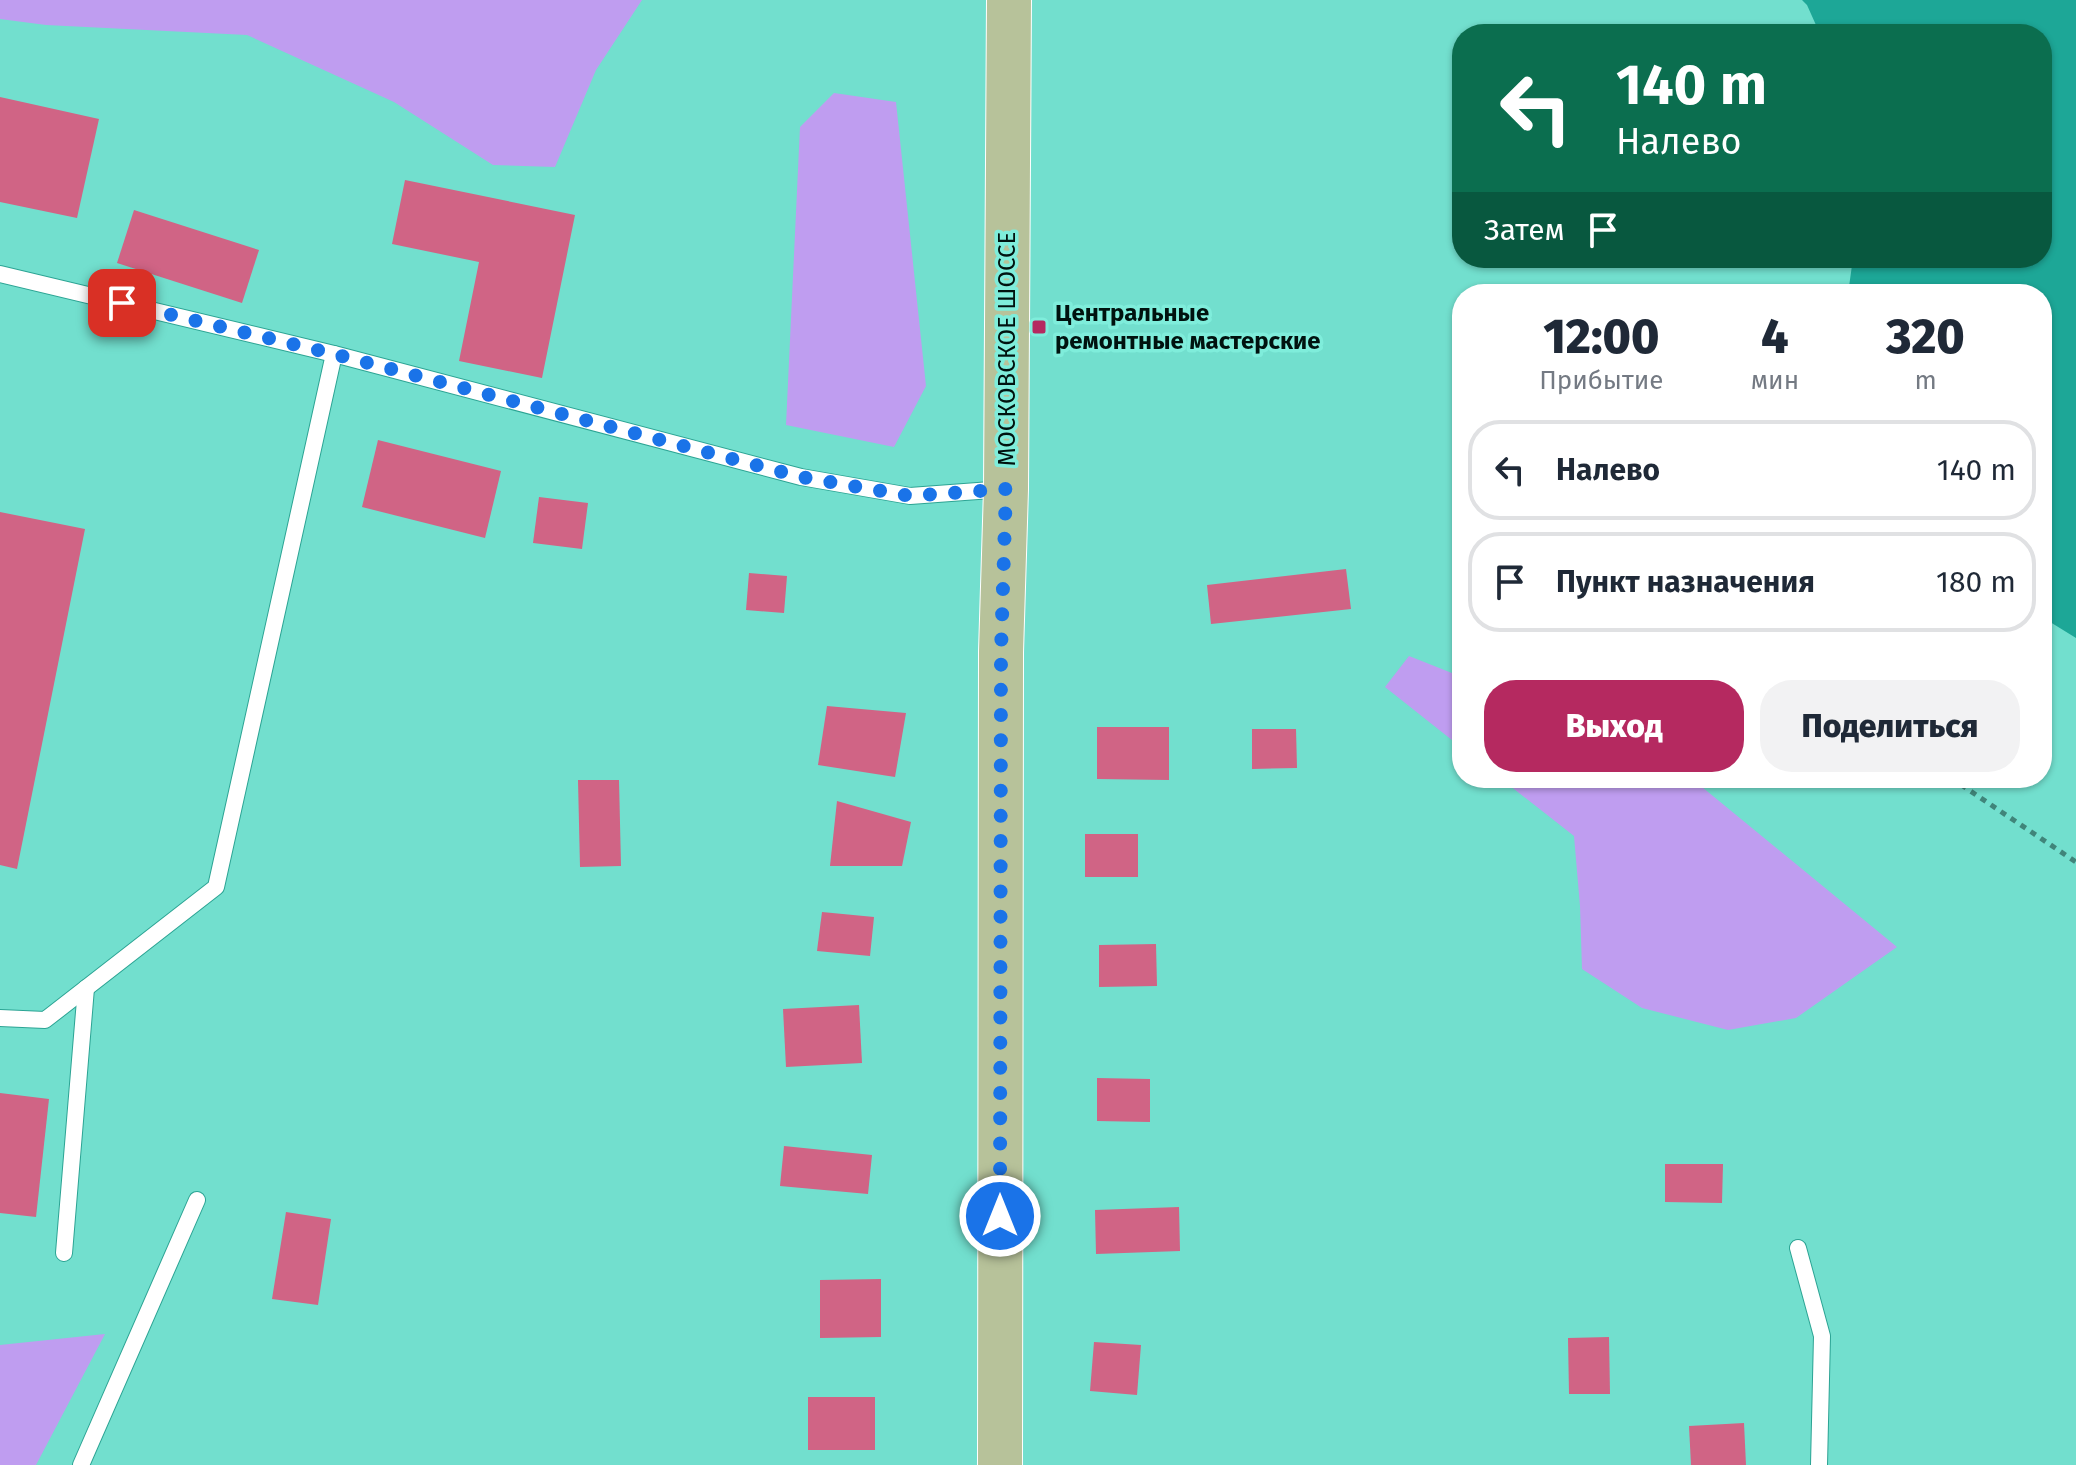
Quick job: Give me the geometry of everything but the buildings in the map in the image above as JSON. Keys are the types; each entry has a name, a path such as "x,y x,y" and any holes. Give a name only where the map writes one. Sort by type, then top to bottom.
{"main road":[{"name":"МОСКОВСКОЕ ШОССЕ","path":"1000,1465 1001,652 1006,489 1009,0"}],"lane":[{"path":"0,274 334,354 801,477 910,496 1006,489"},
{"path":"0,1018 45,1020 216,887 334,354"},
{"path":"64,1253 86,988"},
{"path":"81,1465 197,1200"},
{"path":"1798,1248 1822,1336 1819,1465"}],"path":[{"path":"1966,788 2076,862"}],"shaded area":[{"path":"0,0 642,0 596,70 555,167 493,165 394,102 247,35 46,25 0,19"},
{"path":"834,93 896,102 926,386 894,447 786,425 800,127"},
{"path":"1409,656 1452,673 1452,740 1385,687"},
{"path":"1513,788 1703,788 1897,947 1796,1018 1728,1030 1642,1008 1582,969 1574,836"},
{"path":"105,1334 36,1465 0,1465 0,1345"}],"water":[{"path":"1802,0 2076,0 2076,638 2052,623 2052,284 1849,284 1852,268 2052,268 2052,24 1816,24"}],"place":[{"name":"Центральные ремонтные мастерские","path":"1039,327"}],"route":[{"path":"122,303 334,354 801,477 910,496 1006,489 1001,652 1000,1216"}]}
